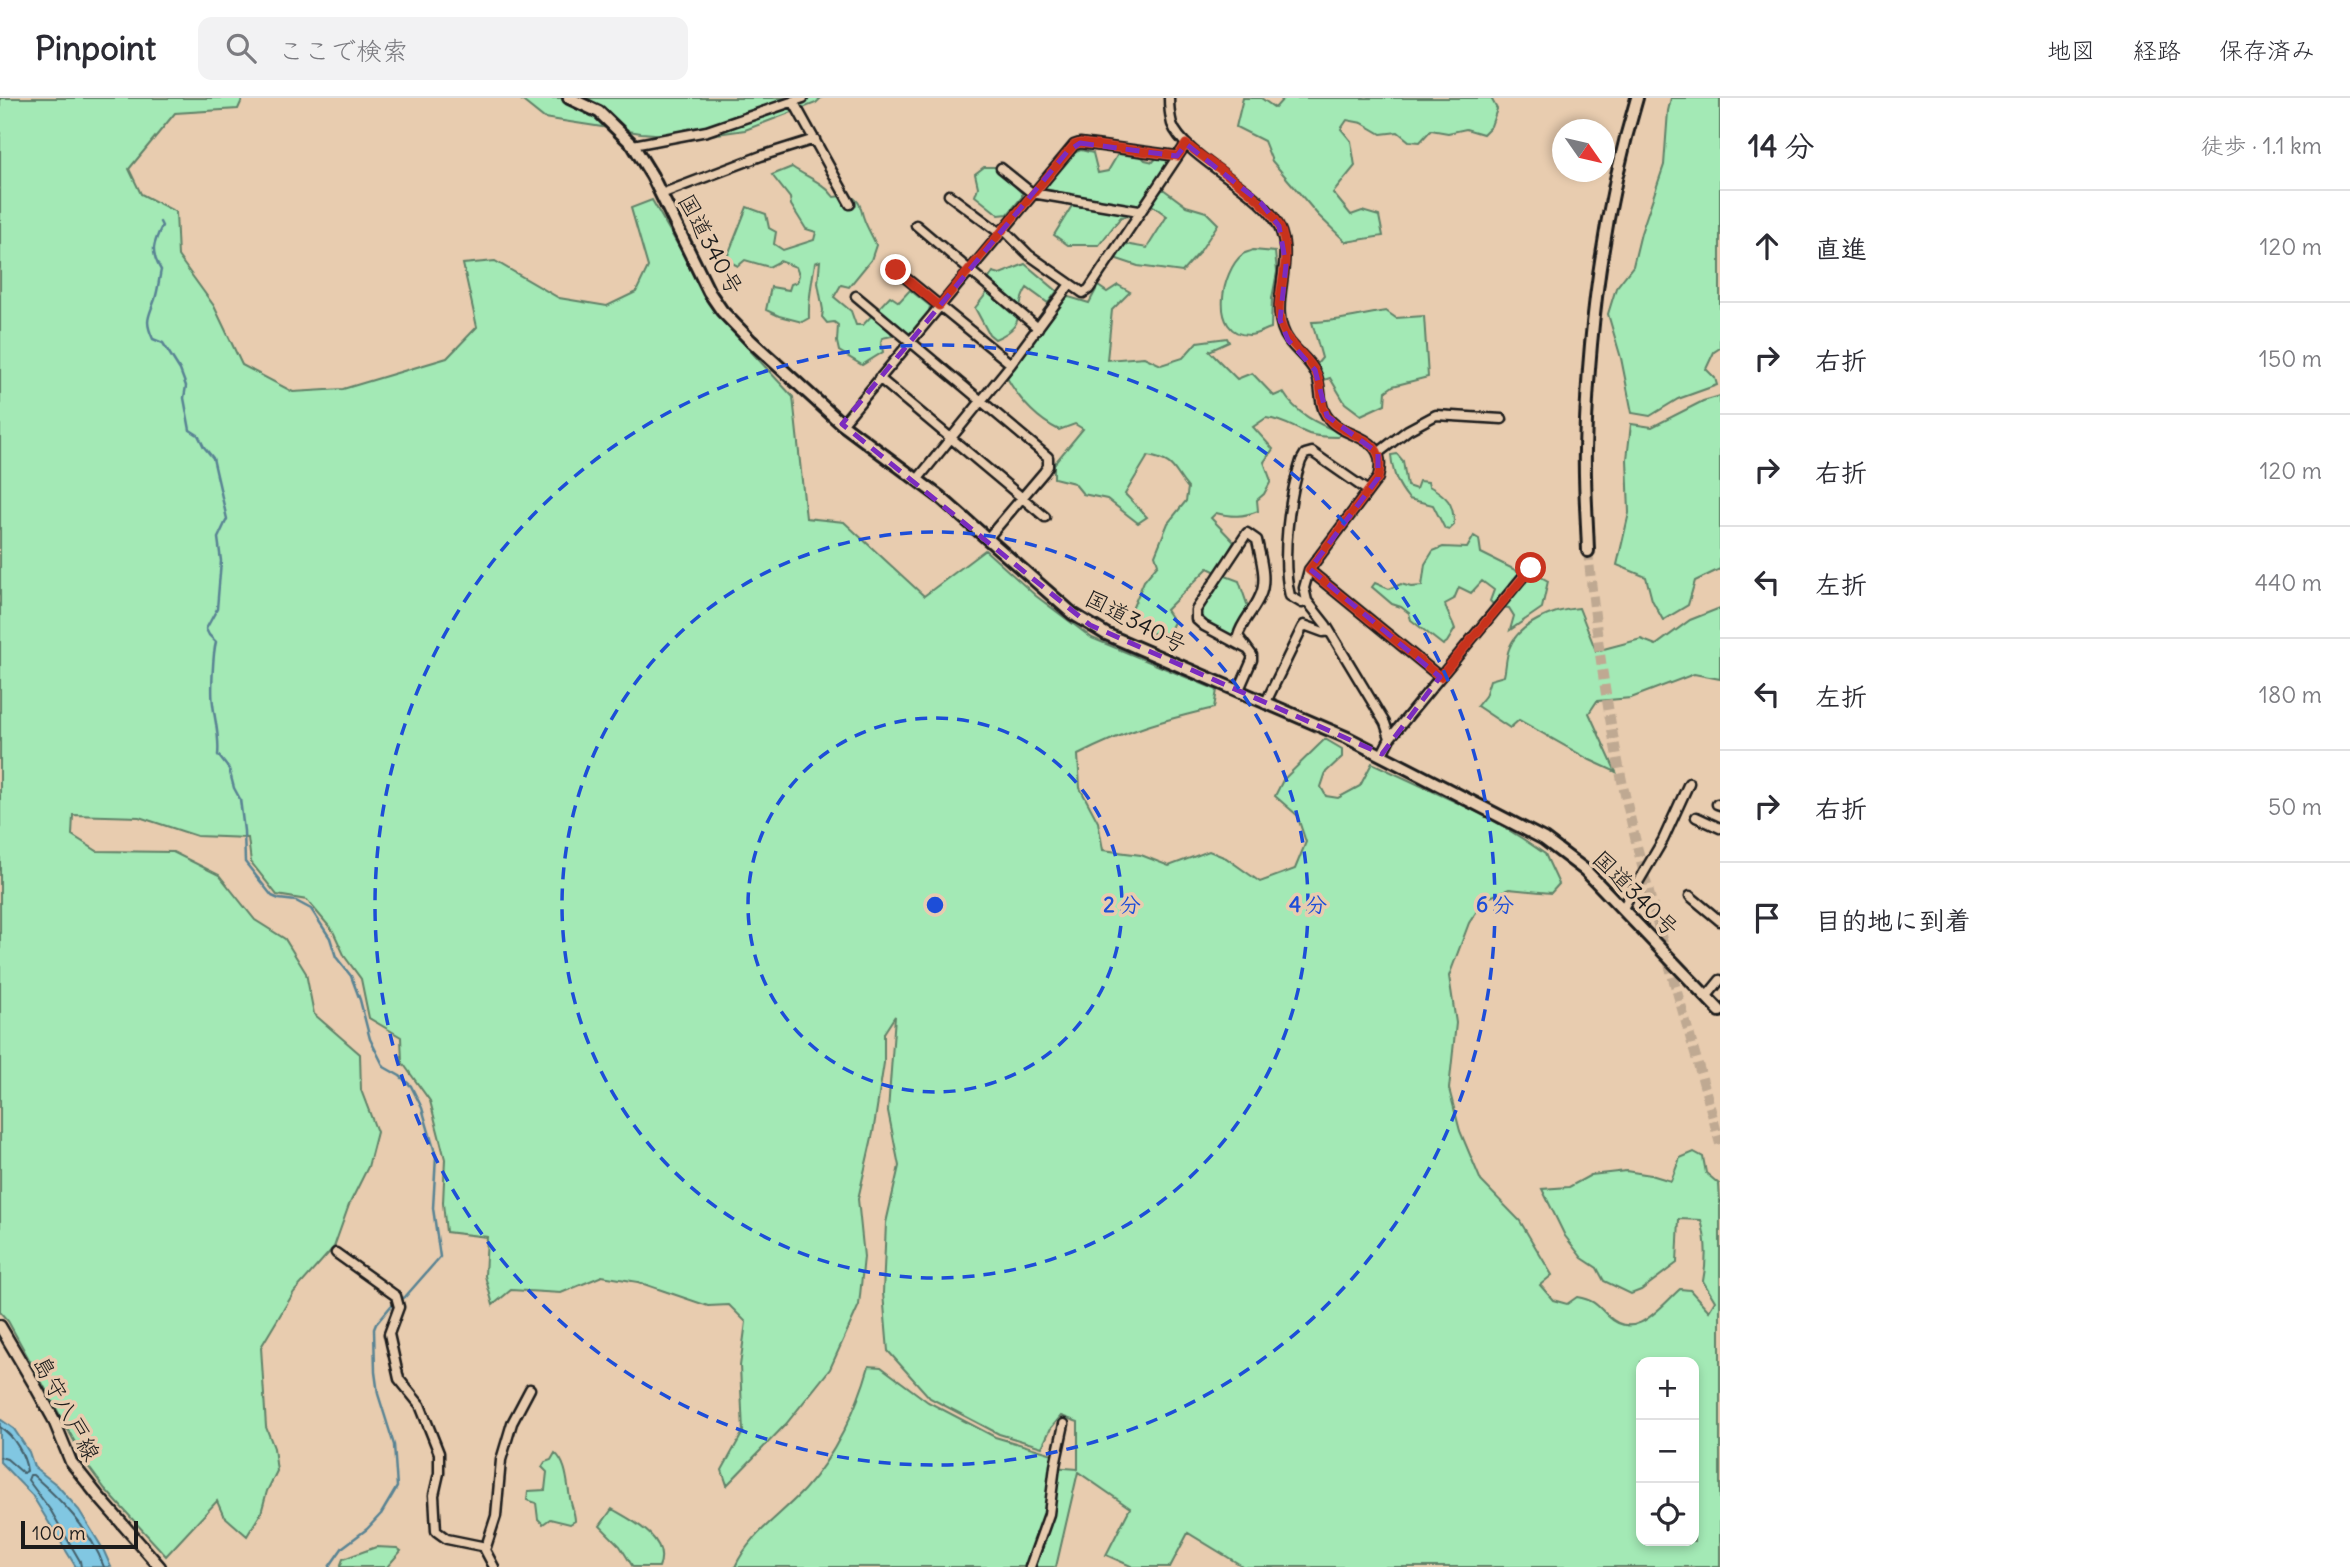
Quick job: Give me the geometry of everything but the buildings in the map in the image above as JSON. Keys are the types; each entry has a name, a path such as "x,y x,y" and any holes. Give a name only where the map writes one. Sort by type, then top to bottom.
{"highway":[{"name":"国道340号","path":"569,98 598,113 633,145 661,194 709,292 751,341 842,424 917,480 1055,599 1090,625 1136,648 1382,754 1544,839 1585,870 1720,1011"},
{"path":"1588,551 1585,451 1593,312 1610,211 1637,98"}],"main road":[{"name":"島守八戸線","path":"0,1326 52,1418 71,1462 160,1567"}],"street":[{"path":"633,145 707,131 803,98"},
{"path":"1169,98 1173,126 1186,144 1261,203 1279,226 1285,246 1286,265 1279,307 1280,320 1288,340 1315,370 1326,416 1370,443 1378,453 1381,463 1378,478 1309,570 1304,589 1307,601 1329,631 1385,723 1390,737"},
{"path":"793,101 850,204"},
{"path":"661,194 761,156 815,139"},
{"path":"842,424 1074,145 1080,143 1178,156"},
{"path":"949,195 1083,293 1089,289 1186,144"},
{"path":"1001,167 1032,193 1139,211"},
{"path":"916,225 1038,328"},
{"path":"896,270 1011,364"},
{"path":"917,480 1011,364 1070,284"},
{"path":"856,296 1048,457 1048,466 987,539"},
{"path":"879,378 1045,516"},
{"path":"1378,453 1408,430 1436,415 1502,419"},
{"path":"1307,601 1302,603 1290,596 1287,569 1289,521 1301,461 1305,454 1312,452 1368,492"},
{"path":"1238,692 1252,660 1252,655 1247,649 1239,640 1240,631 1260,597 1263,582 1257,540 1247,533 1196,610 1196,619 1205,626 1247,649"},
{"path":"1382,754 1390,737 1531,568"},
{"path":"1309,570 1440,677"},
{"path":"1265,704 1304,625 1323,632 1329,631"},
{"path":"1623,908 1663,840 1689,783"},
{"path":"1696,817 1720,828"},
{"path":"1690,896 1720,920"},
{"path":"1707,996 1720,981"},
{"path":"336,1253 398,1300 399,1307 389,1334 399,1379 419,1405 439,1453 439,1473 434,1494 436,1531 447,1539 486,1547"},
{"path":"494,1567 485,1550 496,1516 501,1460 512,1423 530,1389"},
{"path":"1030,1567 1049,1514 1064,1424"}],"highlighted area":[{"path":"1080,143 1177,156 1186,144 1261,203 1279,226 1286,265 1280,320 1288,340 1315,370 1327,416 1378,453 1378,478 1310,569 1440,677 1382,754 1090,625 842,424 1067,152"}],"green space":[{"path":"0,98 243,98 238,109 175,113 129,169 141,194 176,212 178,256 214,306 242,365 293,392 343,389 447,358 477,327 463,264 495,261 559,298 607,306 636,292 648,267 631,208 652,200 720,318 793,397 806,518 844,522 924,596 985,550 1036,596 1092,638 1217,690 1214,708 1144,727 1078,755 1080,788 1098,822 1103,850 1141,855 1169,866 1209,851 1226,858 1260,882 1295,869 1306,842 1297,815 1275,796 1283,780 1325,739 1342,749 1342,757 1326,772 1321,787 1326,796 1338,798 1360,786 1372,763 1486,816 1545,854 1559,884 1551,893 1509,889 1485,899 1469,923 1449,976 1456,1023 1449,1089 1460,1131 1481,1181 1520,1221 1552,1275 1540,1285 1553,1300 1567,1304 1577,1297 1591,1301 1618,1323 1637,1324 1655,1313 1680,1289 1690,1290 1709,1311 1715,1301 1703,1281 1706,1250 1701,1220 1679,1219 1677,1263 1641,1290 1631,1294 1604,1281 1597,1268 1582,1258 1565,1236 1542,1189 1569,1187 1591,1175 1626,1171 1671,1181 1680,1158 1694,1152 1703,1157 1706,1173 1719,1184 1720,1567 1244,1567 1188,1533 1170,1567 1133,1567 1106,1555 1130,1508 1078,1472 1056,1567 735,1567 748,1545 804,1490 835,1448 858,1399 869,1366 881,1367 928,1402 995,1437 1053,1454 1051,1467 1078,1469 1078,1422 1061,1416 1051,1428 1042,1447 999,1434 930,1398 888,1351 883,1293 886,1223 899,1166 888,1111 895,1016 884,1033 884,1063 873,1133 858,1199 864,1257 859,1305 830,1369 786,1424 727,1485 722,1470 743,1432 740,1366 746,1322 729,1305 708,1306 638,1282 602,1276 561,1293 511,1290 493,1305 485,1276 487,1237 446,1232 443,1203 445,1159 430,1101 402,1062 401,1037 369,1018 361,979 345,957 333,931 307,900 277,895 251,862 248,838 197,836 139,817 73,815 72,835 97,851 173,852 219,875 255,920 285,939 306,973 314,1014 360,1054 361,1090 377,1132 368,1167 349,1205 334,1247 294,1292 261,1347 266,1427 274,1448 277,1471 267,1491 261,1513 247,1536 223,1515 217,1501 166,1556 105,1489 88,1466 8,1321 0,1312"},
{"path":"519,98 821,98 816,103 745,130 696,137 641,133 544,118"},
{"path":"1243,98 1261,98 1275,108 1284,98 1491,98 1497,109 1491,126 1483,134 1466,129 1448,133 1431,130 1420,142 1409,141 1398,132 1381,134 1362,123 1347,120 1341,129 1351,141 1355,166 1333,193 1351,215 1362,211 1379,216 1383,236 1346,242 1318,215 1272,161 1264,141 1236,127"},
{"path":"1671,98 1720,98 1720,348 1714,352 1706,369 1715,378 1717,385 1678,399 1650,416 1632,413 1621,358 1608,314 1616,288 1633,266 1664,165"},
{"path":"1081,150 1093,153 1098,173 1108,171 1118,154 1142,157 1153,162 1158,156 1169,158 1170,162 1130,216 1121,217 1099,245 1068,245 1054,235 1078,196 1045,189 1065,161"},
{"path":"792,167 820,184 834,197 850,195 857,201 876,245 871,260 849,287 841,285 834,297 851,311 856,325 863,325 890,296 899,302 910,290 930,306 929,312 909,335 890,329 892,336 882,338 883,352 862,365 839,351 838,325 834,322 827,323 822,317 818,283 820,261 815,263 809,318 802,322 766,310 771,287 789,290 791,284 797,282 799,275 796,267 780,261 769,267 745,260 738,266 726,260 747,207 766,214 769,228 776,232 774,244 783,250 814,240 816,232 806,229 791,205 790,198 772,175"},
{"path":"984,167 995,167 1022,193 1022,197 1008,214 999,215 975,196 978,187 975,174"},
{"path":"1163,189 1186,206 1206,212 1218,224 1199,253 1182,272 1138,266 1114,258 1125,244 1147,248 1167,216 1149,203"},
{"path":"1253,250 1275,252 1277,272 1272,298 1271,328 1249,335 1236,332 1228,325 1223,301 1229,274 1235,262 1243,254"},
{"path":"1025,264 1057,291 1048,303 1027,288 1017,322 1006,334 995,339 989,334 975,308 993,285 988,280 993,272 1000,274"},
{"path":"1118,285 1130,292 1112,310 1107,360 1144,357 1161,365 1183,358 1197,342 1227,338 1229,342 1209,351 1237,379 1252,373 1274,396 1283,392 1301,412 1341,433 1338,437 1316,436 1266,418 1253,427 1273,449 1264,462 1271,481 1257,500 1258,511 1237,516 1216,513 1211,518 1234,542 1216,572 1208,568 1166,610 1174,622 1168,634 1150,633 1129,625 1127,621 1144,581 1158,564 1155,555 1168,523 1186,501 1188,488 1169,463 1148,456 1125,494 1147,517 1138,523 1107,499 1083,494 1074,483 1054,478 1054,464 1083,429 1075,424 1059,430 1043,420 1029,408 1007,378 1064,300 1069,297 1089,303 1098,286 1107,292"},
{"path":"1386,311 1396,318 1424,316 1428,377 1393,386 1386,391 1385,404 1361,415 1345,403 1330,378 1324,380 1317,364 1322,358 1312,322 1340,320"},
{"path":"1720,396 1720,569 1695,581 1688,605 1663,620 1652,600 1646,577 1617,565 1629,513 1627,459 1631,424 1652,427 1703,401"},
{"path":"1397,454 1403,461 1407,486 1416,489 1419,481 1428,482 1429,486 1448,501 1453,511 1454,525 1449,530 1445,529 1433,505 1409,499 1405,494 1393,468 1391,455"},
{"path":"1474,536 1479,539 1481,553 1521,573 1532,572 1548,581 1542,608 1510,630 1514,616 1509,608 1495,606 1490,601 1494,590 1482,581 1471,593 1459,587 1454,599 1445,604 1455,629 1443,645 1411,620 1409,613 1392,604 1372,587 1375,583 1389,589 1401,584 1422,586 1425,564 1433,551 1443,547 1467,548"},
{"path":"1223,575 1239,581 1248,607 1230,635 1206,623 1199,616 1200,609"},
{"path":"1579,608 1596,651 1641,639 1656,645 1690,620 1720,608 1720,679 1694,674 1631,698 1597,701 1589,713 1616,772 1519,720 1510,728 1477,706 1485,696 1490,680 1504,676 1509,649 1520,632 1548,615"},
{"path":"555,1453 566,1474 575,1518 570,1524 550,1519 543,1524 538,1519 536,1503 527,1500 528,1491 545,1490 547,1472 542,1467"},
{"path":"612,1509 654,1539 661,1557 659,1567 633,1567 620,1546 600,1526"},
{"path":"376,1547 397,1548 401,1551 387,1567 340,1567 343,1559"}],"water":[{"path":"0,1419 14,1429 29,1452 34,1467 57,1485 79,1510 111,1567 76,1567 32,1495 0,1462"}],"waterway":[{"path":"160,222 162,226 154,248 161,270 148,319 149,327 153,339 163,343 180,370 186,386 184,398 190,430 198,435 213,458 227,519 218,538 221,561 217,609 206,629 216,642 212,691 218,755 229,769 240,799 245,862 272,896 296,901 311,909 330,938 336,957 351,976 370,1039 384,1067 411,1086 422,1108 436,1156 433,1208 440,1257 405,1297 391,1306 374,1329 378,1394 394,1445 397,1487 381,1514 367,1529 343,1547 329,1567"}],"tunnel":[{"path":"1588,551 1605,689 1624,791 1652,905 1720,1144"}],"route":[{"path":"896,270 939,306 1074,145 1080,143 1178,156 1186,144 1261,203 1279,226 1285,246 1286,265 1279,307 1283,329 1288,340 1315,370 1326,416 1370,443 1376,449 1381,463 1378,478 1309,570 1440,677 1531,568"}]}
